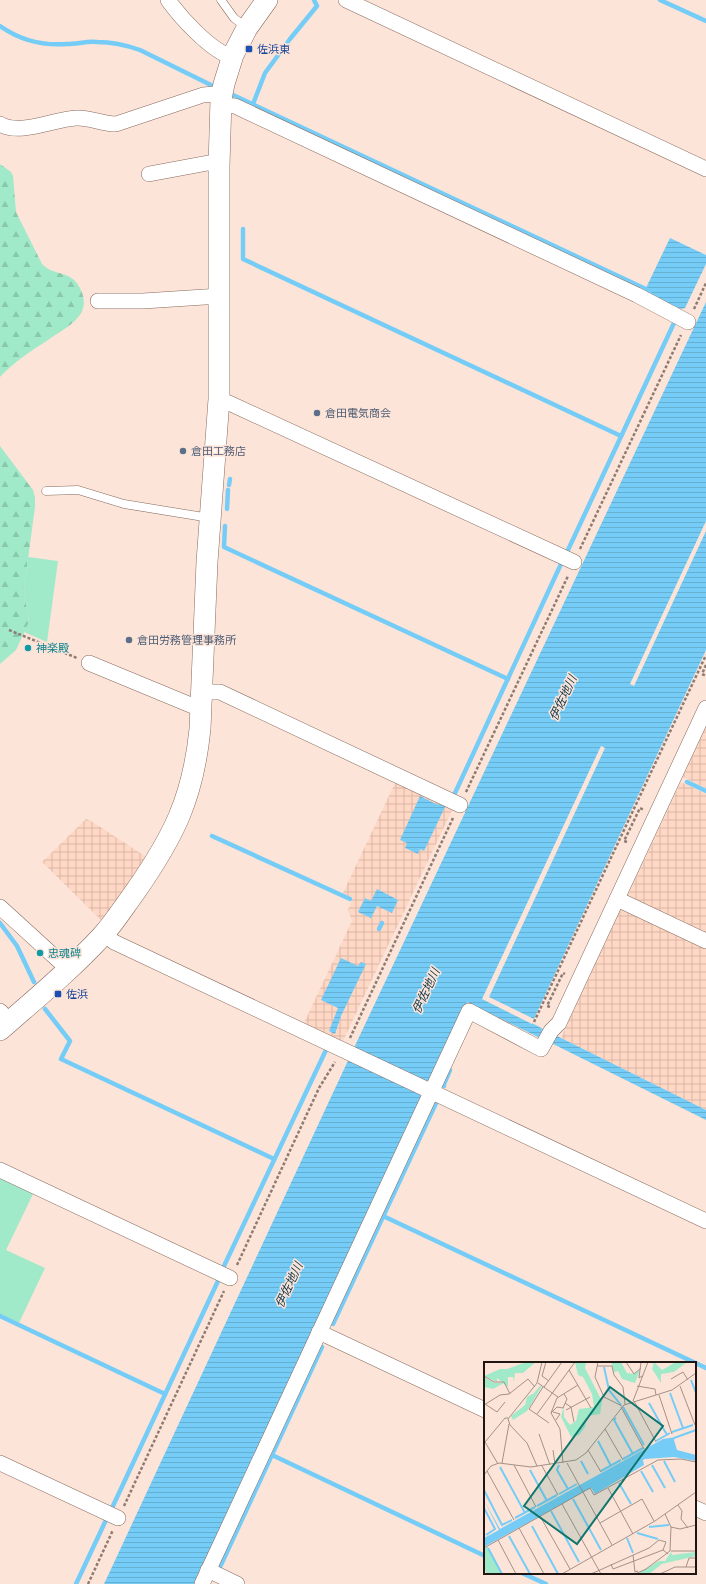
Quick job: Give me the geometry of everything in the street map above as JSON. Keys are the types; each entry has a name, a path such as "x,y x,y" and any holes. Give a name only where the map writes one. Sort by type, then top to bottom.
{"street":[{"path":"168,0 191,26 206,40 221,52 232,57"},
{"path":"3,1021 68,969 104,934 164,849 185,803 192,779 198,754 202,699 205,597 219,403 219,163 221,100 227,69 232,57 247,28 266,0"},
{"path":"346,0 706,169"},
{"path":"0,124 14,129 77,118 106,124 116,124 202,95 221,100 637,295 688,322"},
{"path":"149,174 208,163 219,163"},
{"path":"98,301 144,301 220,296"},
{"path":"219,403 229,403 574,562"},
{"path":"89,663 193,706 202,699 220,692 460,805"},
{"path":"237,1584 205,1577 430,1090 469,1011 541,1049 551,1031 559,1024 706,708"},
{"path":"617,899 706,941"},
{"path":"0,907 68,969"},
{"path":"104,934 114,942 706,1221"},
{"path":"0,1170 230,1278"},
{"path":"319,1332 484,1410"},
{"path":"0,1463 118,1518"},
{"path":"696,1509 706,1514"}],"lane":[{"path":"221,0 234,18 247,28"},
{"path":"46,491 78,490 124,504 210,518"}],"path":[{"path":"357,1023 706,283"},
{"path":"9,630 89,663"},
{"path":"534,1022 706,656"},
{"path":"706,665 702,674 706,676"},
{"path":"625,839 639,810"},
{"path":"628,822 632,824"},
{"path":"548,1004 562,975"},
{"path":"551,988 555,989"},
{"path":"88,1584 319,1088 325,1077 347,1051"}],"shaded area":[{"path":"706,727 706,788 683,777"},
{"path":"396,781 453,808 343,1041 304,1023 352,921 348,910 353,898 343,893"},
{"path":"681,782 706,794 706,936 640,905 628,895"},
{"path":"86,819 148,858 103,922 42,862"},
{"path":"622,907 706,946 706,1110 561,1038"}],"green space":[{"path":"0,164 11,172 13,176 16,212 42,264 50,270 66,275 74,280 82,292 84,305 78,317 66,328 23,357 0,377"},
{"path":"0,446 33,490 35,507 24,589 29,622 16,650 0,664"},
{"path":"28,557 58,561 47,642 24,632 29,622 24,589"},
{"path":"0,1177 34,1192 6,1250 45,1268 19,1323 0,1314"}],"water":[{"path":"670,238 706,255 706,264 685,308 681,309 644,292"},
{"name":"伊佐地川","path":"706,302 706,650 532,1023 545,1030 540,1038 467,1002 196,1584 104,1584 352,1052"},
{"path":"420,796 438,805 440,802 446,805 424,851 420,849 418,854 405,848 407,843 400,840"},
{"path":"377,889 398,900 392,913 377,906 371,918 358,912 365,898 371,901"},
{"path":"341,958 358,966 361,962 366,964 341,1016 335,1034 329,1031 338,1008 321,1000"},
{"path":"555,1035 706,1110 706,1120 551,1043"}],"pier":[{"path":"706,521 706,531 634,686 630,684"},
{"path":"601,746 605,748 489,997 534,1019 532,1024 482,999"}],"waterway":[{"path":"253,104 265,73 317,6 314,0"},
{"path":"660,0 706,21"},
{"path":"0,26 15,35 40,43 71,44 103,42 114,43 140,50 211,85"},
{"path":"233,95 650,291"},
{"path":"243,229 243,259 621,436"},
{"path":"568,550 674,323"},
{"path":"229,485 230,479"},
{"path":"227,509 228,490"},
{"path":"225,526 224,547 508,679"},
{"path":"455,793 561,564"},
{"path":"687,782 706,791"},
{"path":"212,836 350,899"},
{"path":"0,923 17,946 34,982"},
{"path":"379,929 382,923"},
{"path":"45,1009 70,1041 61,1059 274,1159"},
{"path":"224,1266 326,1050"},
{"path":"444,1086 450,1070"},
{"path":"333,1324 437,1101"},
{"path":"383,1216 693,1362"},
{"path":"112,1508 218,1281"},
{"path":"0,1316 165,1394"},
{"path":"220,1567 322,1347"},
{"path":"696,1363 706,1368"},
{"path":"272,1455 484,1556"},
{"path":"76,1584 106,1520"},
{"path":"524,1574 546,1584"}],"place":[{"name":"佐浜東","path":"249,49"},
{"name":"倉田電気商会","path":"317,413"},
{"name":"倉田工務店","path":"183,451"},
{"name":"倉田労務管理事務所","path":"129,640"},
{"name":"神楽殿","path":"28,648"},
{"name":"忠魂碑","path":"40,953"},
{"name":"佐浜","path":"58,994"}]}
